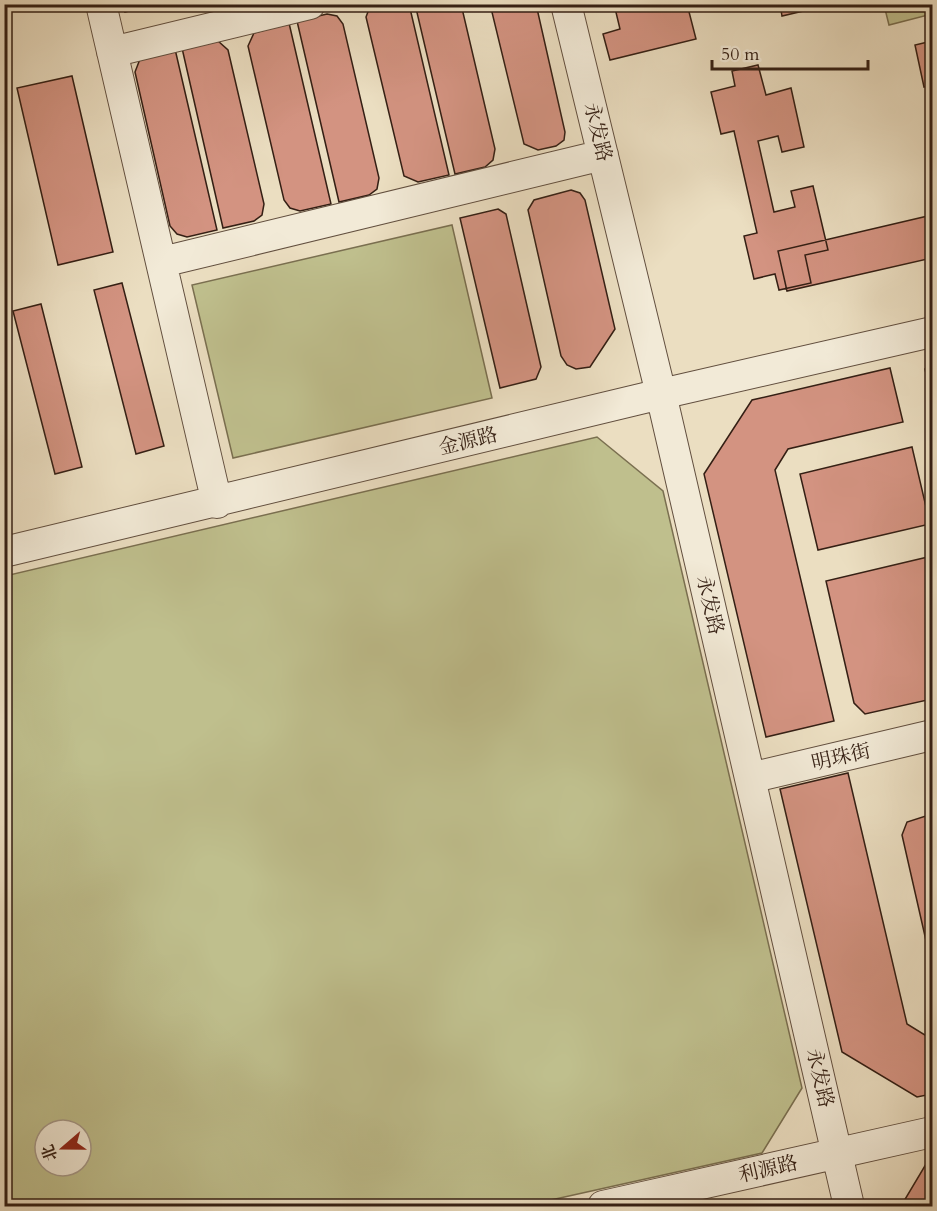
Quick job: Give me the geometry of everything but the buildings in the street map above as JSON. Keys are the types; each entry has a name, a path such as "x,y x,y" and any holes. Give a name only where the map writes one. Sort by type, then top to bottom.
{"street":[{"path":"101,4 217,503"},
{"path":"112,52 310,4"},
{"name":"永发路","path":"566,4 661,394 849,1206"},
{"path":"162,262 603,155"},
{"name":"金源路","path":"4,552 217,503 661,394 933,332"},
{"name":"明珠街","path":"750,778 933,735"},
{"name":"利源路","path":"603,1206 933,1132"}],"green space":[{"path":"884,5 932,5 932,14 889,25"},
{"path":"452,225 492,398 233,458 192,285"},
{"path":"597,437 663,491 802,1088 762,1153 524,1206 5,1206 5,576"}]}
